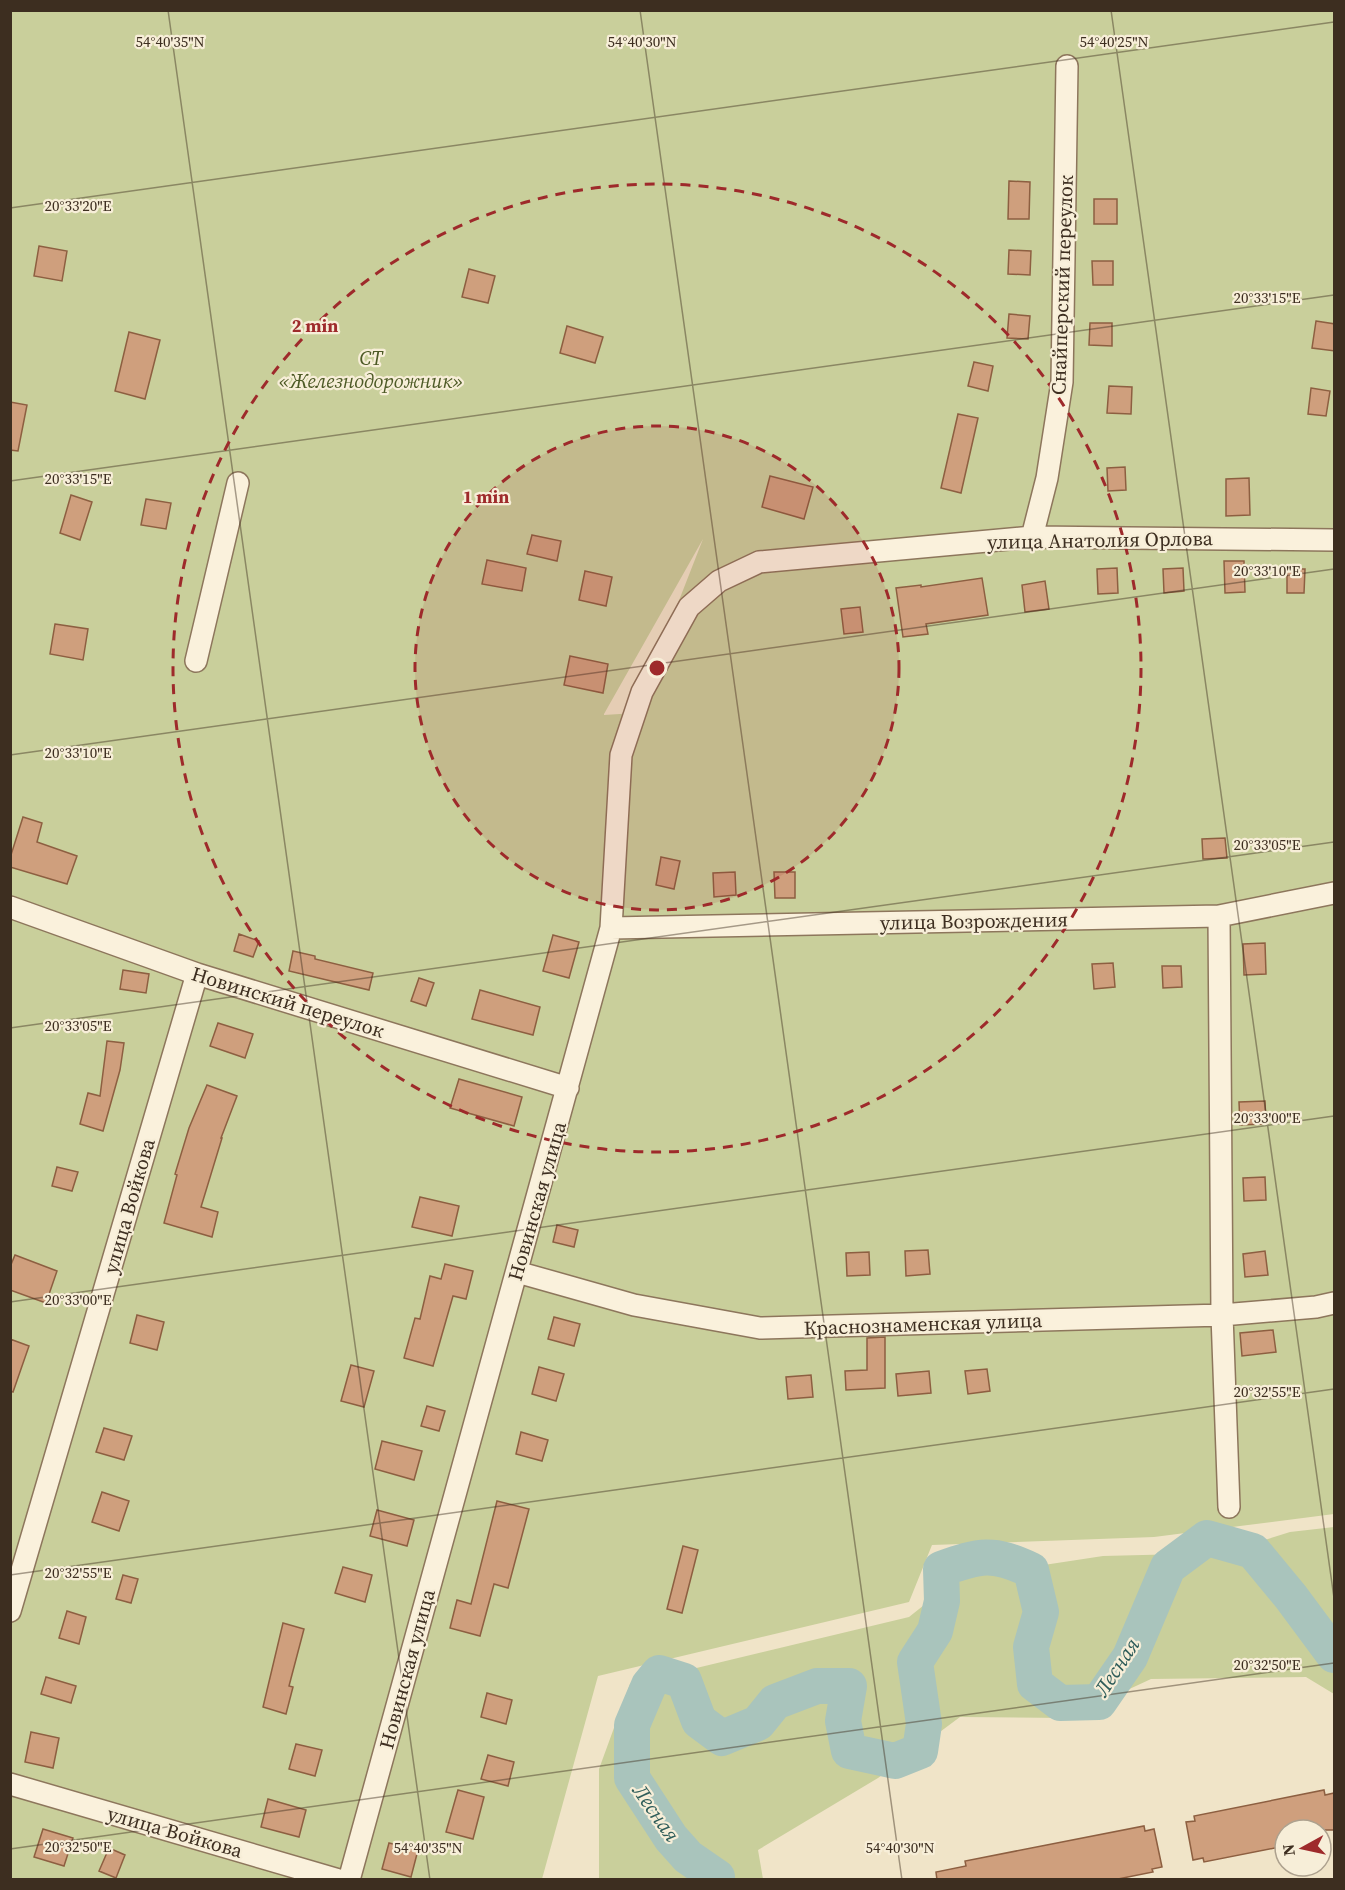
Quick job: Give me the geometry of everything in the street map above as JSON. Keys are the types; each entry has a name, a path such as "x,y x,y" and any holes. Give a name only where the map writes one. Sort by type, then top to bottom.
{"street":[{"name":"Снайперский переулок","path":"1032,537 1047,478 1062,382 1067,66"},
{"path":"196,662 238,483"},
{"name":"улица Анатолия Орлова","path":"759,562 1032,537 1335,540"},
{"name":"Новинская улица","path":"349,1880 611,928 621,755 642,692 689,607 719,581 759,562"},
{"name":"улица Возрождения","path":"611,928 1219,916 1335,893"},
{"name":"Новинский переулок","path":"10,907 198,974 568,1088"},
{"path":"1219,916 1222,1315 1229,1507"},
{"name":"улица Войкова","path":"10,1611 198,974"},
{"name":"Краснознаменская улица","path":"517,1272 634,1305 760,1328 1222,1315 1317,1307 1335,1303"},
{"name":"улица Войкова","path":"10,1784 339,1880"}],"green space":[{"name":"СТ «Железнодорожник»","path":"11,11 1334,11 1334,1514 1154,1537 932,1545 909,1602 598,1676 542,1879 11,1879","holes":["703,539 635,713 604,715"]},
{"path":"1334,1527 1334,1694 1306,1677 1151,1679 1067,1718 960,1717 878,1778 758,1850 763,1879 599,1879 599,1769 630,1684 909,1617 958,1578 1103,1556 1223,1553 1290,1532"}],"building":[{"path":"1009,181 1030,182 1029,219 1008,219"},
{"path":"1094,199 1117,199 1117,224 1094,224"},
{"path":"39,246 67,251 62,281 34,276"},
{"path":"1009,250 1031,251 1030,275 1008,274"},
{"path":"1092,261 1113,261 1113,285 1093,285"},
{"path":"469,269 495,276 488,303 462,297"},
{"path":"1009,314 1030,316 1028,339 1007,338"},
{"path":"1316,321 1335,324 1335,351 1312,348"},
{"path":"1090,323 1112,323 1112,346 1089,345"},
{"path":"567,326 603,337 595,363 560,353"},
{"path":"129,332 160,340 145,399 115,391"},
{"path":"974,362 993,366 988,391 968,386"},
{"path":"1109,386 1132,387 1131,414 1107,413"},
{"path":"1311,388 1330,391 1326,416 1308,414"},
{"path":"10,402 27,405 18,451 10,450"},
{"path":"958,414 978,418 961,493 941,488"},
{"path":"1125,467 1126,490 1108,491 1107,468"},
{"path":"770,476 813,487 804,519 762,507"},
{"path":"1249,478 1250,515 1226,516 1226,479"},
{"path":"71,495 92,502 80,540 60,533"},
{"path":"146,499 171,503 166,529 141,525"},
{"path":"532,535 561,541 557,561 527,554"},
{"path":"487,560 526,568 522,591 482,584"},
{"path":"1224,561 1244,561 1245,592 1225,593"},
{"path":"1117,568 1118,593 1098,594 1097,569"},
{"path":"1183,568 1184,591 1164,593 1163,569"},
{"path":"1287,569 1305,569 1304,593 1287,593"},
{"path":"585,571 612,577 606,606 579,600"},
{"path":"982,578 988,615 926,624 928,634 903,637 896,588 921,585 921,587"},
{"path":"1045,581 1049,609 1025,612 1022,585"},
{"path":"860,607 863,632 844,634 841,609"},
{"path":"55,624 88,629 83,660 50,654"},
{"path":"570,656 608,664 603,693 564,685"},
{"path":"23,817 42,823 37,842 77,856 67,884 10,867 10,858"},
{"path":"1225,838 1227,858 1203,859 1202,839"},
{"path":"661,857 680,861 674,889 656,885"},
{"path":"735,872 736,895 714,897 713,873"},
{"path":"774,872 795,872 795,898 775,898"},
{"path":"239,934 259,941 253,957 234,951"},
{"path":"553,935 579,942 569,978 543,971"},
{"path":"1265,943 1266,974 1244,975 1243,944"},
{"path":"293,951 315,956 315,959 373,973 369,990 289,971"},
{"path":"1113,963 1115,987 1094,989 1092,964"},
{"path":"1162,966 1181,966 1182,987 1163,988"},
{"path":"123,970 149,974 146,993 120,989"},
{"path":"419,978 434,983 426,1006 411,1001"},
{"path":"480,990 540,1007 533,1035 472,1019"},
{"path":"218,1023 253,1034 245,1058 210,1046"},
{"path":"107,1041 124,1043 120,1070 103,1131 80,1124 88,1093 100,1096"},
{"path":"459,1079 522,1097 514,1126 450,1108"},
{"path":"207,1085 237,1096 221,1138 201,1207 218,1212 212,1237 164,1223 177,1175 175,1174 189,1128"},
{"path":"1265,1101 1266,1124 1240,1125 1239,1102"},
{"path":"57,1167 78,1172 72,1191 52,1186"},
{"path":"1265,1177 1266,1200 1244,1201 1243,1178"},
{"path":"420,1197 459,1206 452,1236 412,1227"},
{"path":"557,1225 578,1230 574,1247 553,1242"},
{"path":"928,1250 930,1274 906,1276 905,1251"},
{"path":"1265,1251 1268,1275 1245,1277 1243,1254"},
{"path":"869,1252 870,1275 847,1276 846,1253"},
{"path":"15,1255 57,1271 46,1303 10,1290 10,1267"},
{"path":"445,1264 473,1271 466,1299 453,1296 433,1366 404,1358 415,1318 420,1319 430,1276 441,1279"},
{"path":"137,1315 164,1322 157,1350 130,1343"},
{"path":"554,1317 580,1324 574,1346 548,1339"},
{"path":"1273,1330 1276,1352 1242,1356 1240,1333"},
{"path":"885,1337 885,1388 846,1390 845,1371 867,1370 867,1338"},
{"path":"10,1339 29,1346 13,1392 10,1391"},
{"path":"351,1365 374,1371 364,1407 341,1401"},
{"path":"539,1367 564,1374 556,1401 532,1394"},
{"path":"987,1369 990,1391 968,1394 965,1371"},
{"path":"929,1371 931,1393 898,1396 896,1374"},
{"path":"811,1375 813,1397 788,1399 786,1377"},
{"path":"427,1406 445,1411 439,1431 421,1426"},
{"path":"104,1428 132,1436 124,1460 96,1452"},
{"path":"521,1432 548,1440 542,1461 516,1454"},
{"path":"382,1441 422,1451 414,1480 375,1469"},
{"path":"102,1492 129,1501 119,1531 92,1522"},
{"path":"497,1501 529,1509 508,1588 494,1584 480,1636 450,1628 457,1600 471,1604"},
{"path":"377,1510 414,1520 407,1546 370,1536"},
{"path":"683,1546 698,1550 682,1613 667,1609"},
{"path":"343,1567 372,1575 365,1602 335,1593"},
{"path":"123,1575 138,1579 131,1603 116,1599"},
{"path":"67,1611 86,1617 79,1644 59,1638"},
{"path":"283,1623 304,1629 289,1686 293,1687 286,1714 263,1707"},
{"path":"46,1677 76,1686 71,1703 41,1694"},
{"path":"487,1693 512,1700 506,1724 481,1717"},
{"path":"31,1732 59,1738 53,1768 25,1762"},
{"path":"296,1744 322,1750 315,1776 289,1769"},
{"path":"488,1755 514,1762 508,1786 481,1779"},
{"path":"458,1790 484,1797 473,1839 446,1832"},
{"path":"1324,1790 1325,1795 1334,1793 1334,1830 1333,1818 1273,1818 1273,1848 1204,1862 1203,1858 1193,1860 1186,1822 1195,1821 1194,1816"},
{"path":"268,1799 306,1810 299,1837 261,1827"},
{"path":"1144,1826 1145,1831 1154,1829 1162,1867 1152,1869 1153,1872 1113,1880 937,1880 936,1872 966,1866 965,1861"},
{"path":"43,1829 73,1838 64,1866 34,1857"},
{"path":"389,1843 418,1850 411,1877 382,1869"},
{"path":"109,1848 125,1855 116,1878 99,1871"}],"waterway":[{"name":"Лесная","path":"716,1880 717,1877 688,1857 671,1838 632,1778 632,1725 649,1685 659,1673 684,1681 699,1721 722,1738 758,1723 775,1702 817,1686 849,1686 843,1721 849,1751 895,1761 920,1751 924,1724 915,1662 935,1631 942,1601 941,1569 977,1558 996,1558 1031,1570 1041,1612 1031,1647 1035,1684 1060,1703 1099,1702 1130,1657 1168,1567 1207,1538 1253,1551 1334,1655"}]}
